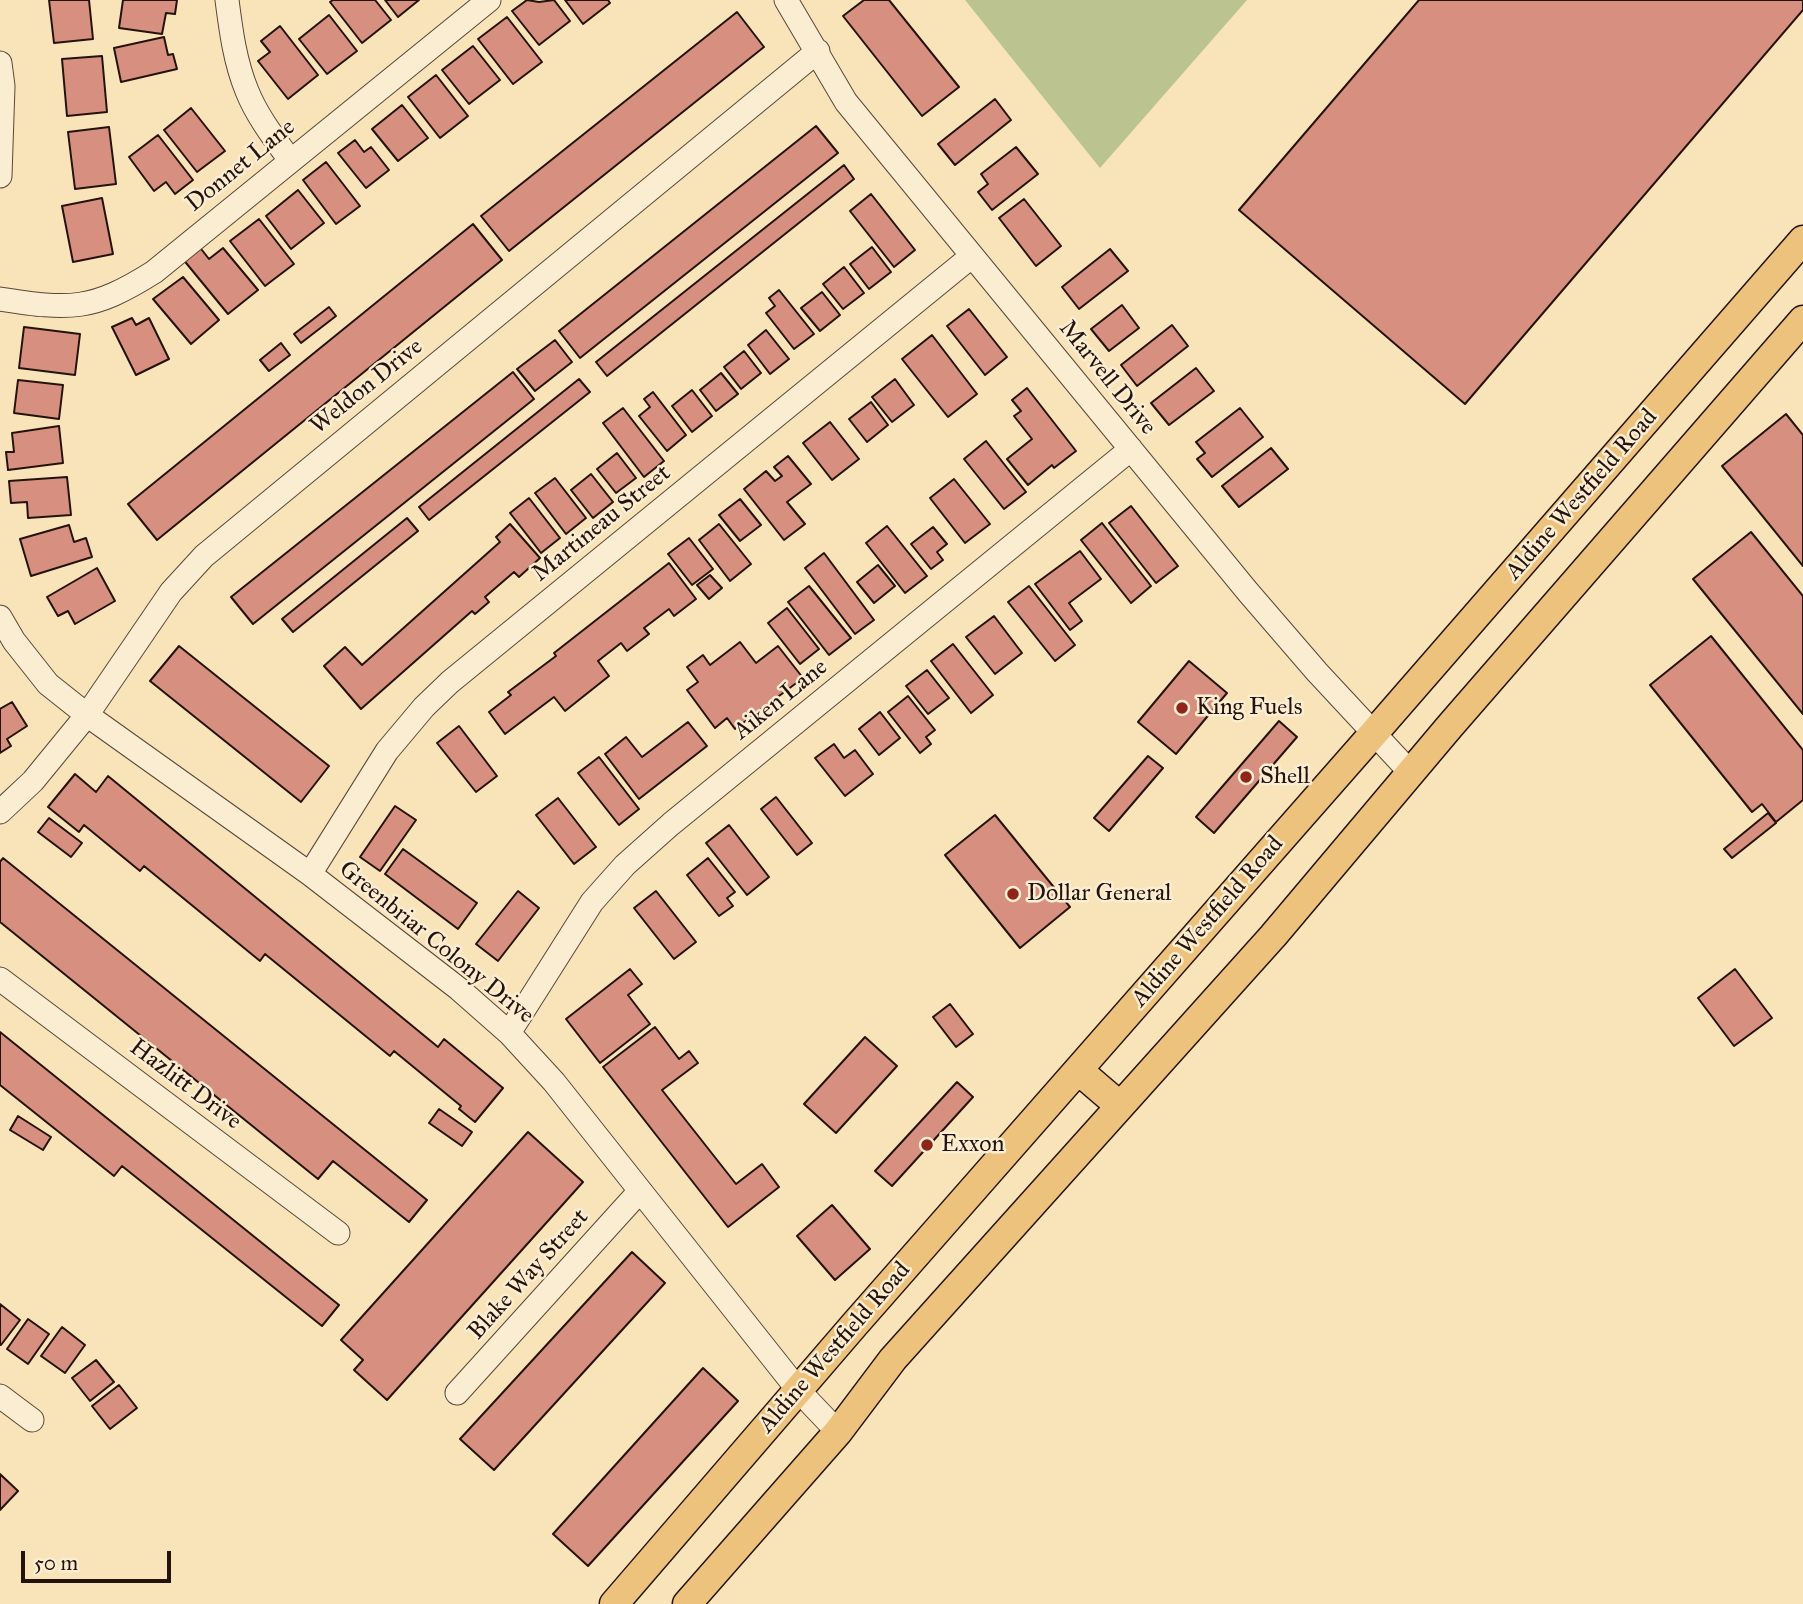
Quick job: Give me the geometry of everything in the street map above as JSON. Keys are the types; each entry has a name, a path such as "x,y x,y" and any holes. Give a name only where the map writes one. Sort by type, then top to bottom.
{"main road":[{"name":"Aldine Westfield Road","path":"614,1604 855,1324 1803,240"},
{"name":"Aldine Westfield Road","path":"687,1604 838,1432 893,1359 1273,936 1410,772 1803,320"},
{"path":"1078,1070 1120,1106"}],"street":[{"path":"227,0 237,61 247,92 260,118 290,160"},
{"name":"Donnet Lane","path":"0,299 63,307 102,300 154,272 489,0"},
{"name":"Marvell Drive","path":"786,0 846,102 1248,593 1410,772"},
{"name":"Weldon Drive","path":"0,812 33,780 87,715 171,592 204,556 818,51"},
{"path":"0,63 3,86 0,176"},
{"name":"Martineau Street","path":"310,874 387,751 424,707 450,682 972,256"},
{"name":"Aiken Lane","path":"509,1033 592,902 625,865 671,824 1131,449"},
{"name":"Greenbriar Colony Drive","path":"0,617 14,641 48,684 87,715 310,874 459,989 509,1033 554,1082 799,1391 838,1432"},
{"name":"Hazlitt Drive","path":"0,979 338,1233"},
{"name":"Blake Way Street","path":"457,1393 639,1192"},
{"path":"0,1396 32,1420"}],"green space":[{"path":"965,0 1247,0 1100,168"}],"building":[{"path":"49,0 89,0 93,39 54,43"},
{"path":"123,0 177,0 175,14 166,13 162,34 119,28"},
{"path":"375,0 391,20 362,43 330,2"},
{"path":"385,0 419,0 398,17"},
{"path":"527,0 554,0 570,21 539,45 512,11"},
{"path":"565,0 608,0 610,3 583,24"},
{"path":"864,0 889,0 959,87 922,116 843,16"},
{"path":"1419,0 1803,0 1803,10 1465,404 1239,210"},
{"path":"737,12 764,47 509,251 481,216"},
{"path":"329,15 357,51 327,74 299,39"},
{"path":"507,17 542,62 513,84 478,39"},
{"path":"280,26 318,75 288,99 258,61 270,52 261,41"},
{"path":"164,37 168,55 173,54 177,69 121,82 114,48"},
{"path":"473,46 500,80 469,104 442,70"},
{"path":"102,56 107,112 67,116 62,59"},
{"path":"436,75 468,116 440,138 408,97"},
{"path":"995,99 1011,120 955,165 938,144"},
{"path":"402,105 428,138 398,161 372,129"},
{"path":"191,108 225,151 197,172 164,130"},
{"path":"816,126 838,153 580,358 559,331"},
{"path":"109,127 116,184 75,189 68,132"},
{"path":"158,135 193,180 175,194 166,182 154,191 129,157"},
{"path":"355,140 364,152 371,147 389,170 366,188 338,153"},
{"path":"1016,147 1038,174 992,210 978,192 988,184 981,174"},
{"path":"326,162 360,206 336,224 303,180"},
{"path":"844,165 854,179 607,376 596,362"},
{"path":"298,190 324,223 291,249 266,216"},
{"path":"871,194 915,250 894,267 850,211"},
{"path":"102,198 113,254 73,262 62,206"},
{"path":"1024,199 1061,246 1036,266 999,218"},
{"path":"259,219 294,264 265,286 230,241"},
{"path":"473,224 502,260 157,540 128,504"},
{"path":"198,245 209,259 223,248 258,290 228,314 182,258"},
{"path":"872,247 891,272 869,289 850,264"},
{"path":"1110,249 1128,271 1079,309 1062,287"},
{"path":"844,267 864,293 843,309 823,284"},
{"path":"183,277 219,320 191,344 153,299"},
{"path":"779,290 814,334 794,349 766,313 775,306 769,298"},
{"path":"822,292 840,315 820,331 801,308"},
{"path":"1122,305 1139,328 1109,351 1091,329"},
{"path":"329,307 336,316 301,343 294,334"},
{"path":"969,309 1007,357 985,375 947,326"},
{"path":"132,318 136,325 149,318 169,359 136,375 112,327"},
{"path":"1172,325 1188,346 1137,386 1121,365"},
{"path":"24,327 80,334 75,375 19,368"},
{"path":"766,330 789,359 770,374 748,345"},
{"path":"932,335 977,394 948,417 902,359"},
{"path":"555,340 572,362 535,391 517,369"},
{"path":"281,343 290,355 269,371 260,360"},
{"path":"744,351 761,373 741,389 724,367"},
{"path":"1196,368 1214,391 1169,425 1151,403"},
{"path":"513,372 534,399 253,624 231,597"},
{"path":"721,373 738,394 716,411 700,390"},
{"path":"579,379 590,392 429,520 419,507"},
{"path":"895,379 914,405 892,422 872,397"},
{"path":"18,380 63,385 59,419 14,413"},
{"path":"1027,388 1076,451 1054,468 1052,465 1028,485 1007,459 1032,439 1014,416 1021,411 1012,400"},
{"path":"692,390 712,416 692,432 672,406"},
{"path":"653,392 686,435 667,451 639,416 650,407 644,399"},
{"path":"871,402 888,425 867,442 849,419"},
{"path":"623,408 664,461 644,477 603,423"},
{"path":"1240,408 1263,437 1212,477 1197,459 1205,453 1196,442"},
{"path":"1786,414 1803,435 1803,566 1722,466"},
{"path":"830,422 859,459 832,480 803,443"},
{"path":"59,426 63,463 8,470 6,452 14,452 12,433"},
{"path":"986,441 1026,492 1004,509 964,459"},
{"path":"1271,448 1288,469 1239,507 1222,486"},
{"path":"617,453 636,478 616,493 597,469"},
{"path":"788,456 811,484 787,502 805,524 784,540 744,489 766,471 775,481 782,476 774,467"},
{"path":"591,474 613,502 593,518 571,490"},
{"path":"67,477 71,515 28,518 27,502 11,503 9,481"},
{"path":"555,478 586,518 566,534 535,493"},
{"path":"954,479 990,524 965,543 930,498"},
{"path":"529,498 560,538 541,553 510,513"},
{"path":"740,499 761,525 740,541 719,515"},
{"path":"1131,506 1178,566 1156,583 1109,523"},
{"path":"407,518 418,531 293,632 282,619"},
{"path":"1102,523 1151,586 1131,603 1081,540"},
{"path":"510,524 540,558 519,577 514,572 485,597 489,602 475,614 472,611 361,709 324,666 345,647 362,665 500,542 496,537"},
{"path":"719,524 751,564 730,581 699,540"},
{"path":"69,525 74,542 86,538 92,557 31,576 20,539"},
{"path":"887,526 927,576 905,593 866,543"},
{"path":"933,527 947,544 937,552 943,560 931,569 911,544"},
{"path":"1751,532 1803,596 1803,714 1693,579"},
{"path":"689,538 713,569 692,585 668,554"},
{"path":"1080,551 1101,579 1069,603 1082,621 1070,630 1035,584"},
{"path":"824,553 874,620 855,634 805,568"},
{"path":"669,563 696,599 674,616 669,609 644,628 649,634 627,651 621,643 598,661 609,676 565,711 554,697 505,734 489,712 511,695 508,692"},
{"path":"878,565 895,586 874,603 857,582"},
{"path":"97,568 115,601 75,624 68,611 58,616 47,597"},
{"path":"710,575 722,588 709,599 697,585"},
{"path":"809,586 851,638 829,655 788,602"},
{"path":"1029,586 1075,645 1055,661 1008,602"},
{"path":"787,608 819,649 800,664 768,623"},
{"path":"994,616 1022,653 995,674 966,637"},
{"path":"1711,636 1803,750 1803,800 1776,822 1762,804 1752,812 1650,685"},
{"path":"740,642 756,663 778,646 803,678 735,729 727,718 715,728 687,690 698,682 687,667 703,655 710,665"},
{"path":"953,644 993,695 971,713 931,661"},
{"path":"179,646 329,766 301,802 150,681"},
{"name":"King Fuels","path":"1189,661 1227,693 1176,754 1138,722"},
{"path":"927,670 949,698 928,714 906,686"},
{"path":"908,696 935,730 926,737 931,744 920,753 888,712"},
{"path":"12,702 27,726 7,739 11,746 0,753 0,709"},
{"path":"880,712 900,738 879,755 859,729"},
{"name":"Shell","path":"1279,721 1297,737 1214,833 1196,817"},
{"path":"688,722 707,746 639,799 605,754 626,737 642,757"},
{"path":"459,726 497,776 476,792 437,743"},
{"path":"834,744 844,758 855,750 873,774 845,796 815,758"},
{"path":"1148,756 1163,768 1109,831 1094,818"},
{"path":"599,757 639,809 619,825 578,773"},
{"path":"75,774 96,792 108,776 438,1047 444,1039 503,1088 475,1122 459,1109 461,1106 394,1051 390,1056 265,954 260,961 144,866 140,871 84,825 79,832 48,807"},
{"path":"776,797 812,843 797,855 761,809"},
{"path":"558,798 596,847 574,864 536,815"},
{"path":"395,806 416,820 380,871 360,857"},
{"path":"1768,813 1776,823 1732,858 1724,849"},
{"path":"995,815 1070,907 1020,948 945,855"},
{"path":"49,818 82,843 71,857 38,832"},
{"path":"729,825 769,877 747,895 706,843"},
{"path":"403,849 477,903 458,929 385,874"},
{"path":"3,858 427,1200 409,1222 333,1161 318,1179 0,922 0,862"},
{"path":"708,858 735,892 727,898 733,906 719,916 687,875"},
{"path":"518,891 539,908 498,961 476,944"},
{"path":"656,891 696,942 674,959 634,908"},
{"path":"630,969 642,984 628,995 650,1024 600,1063 566,1019"},
{"path":"1735,969 1772,1018 1734,1046 1698,998"},
{"path":"950,1004 973,1034 956,1047 933,1017"},
{"path":"655,1027 679,1059 689,1051 698,1063 662,1090 736,1184 762,1164 779,1187 728,1227 603,1067"},
{"path":"0,1032 339,1305 322,1326 122,1166 114,1176 0,1085"},
{"path":"865,1037 897,1066 836,1133 804,1104"},
{"path":"957,1082 973,1097 892,1186 875,1171"},
{"path":"439,1109 472,1132 462,1146 429,1123"},
{"path":"18,1116 51,1137 43,1150 10,1130"},
{"path":"528,1132 583,1182 387,1400 354,1370 363,1360 341,1340"},
{"path":"832,1205 870,1249 835,1280 797,1236"},
{"path":"632,1252 665,1283 494,1470 460,1439"},
{"path":"0,1304 20,1320 1,1345 0,1345"},
{"path":"28,1319 49,1334 28,1364 7,1349"},
{"path":"62,1327 85,1345 65,1373 41,1356"},
{"path":"96,1360 114,1382 90,1401 72,1378"},
{"path":"703,1368 738,1401 588,1566 553,1534"},
{"path":"119,1385 137,1408 110,1429 92,1406"},
{"path":"0,1474 18,1491 0,1510"}],"place":[{"name":"King Fuels","path":"1182,708"},
{"name":"Shell","path":"1246,777"},
{"name":"Dollar General","path":"1013,894"},
{"name":"Exxon","path":"927,1145"}]}
